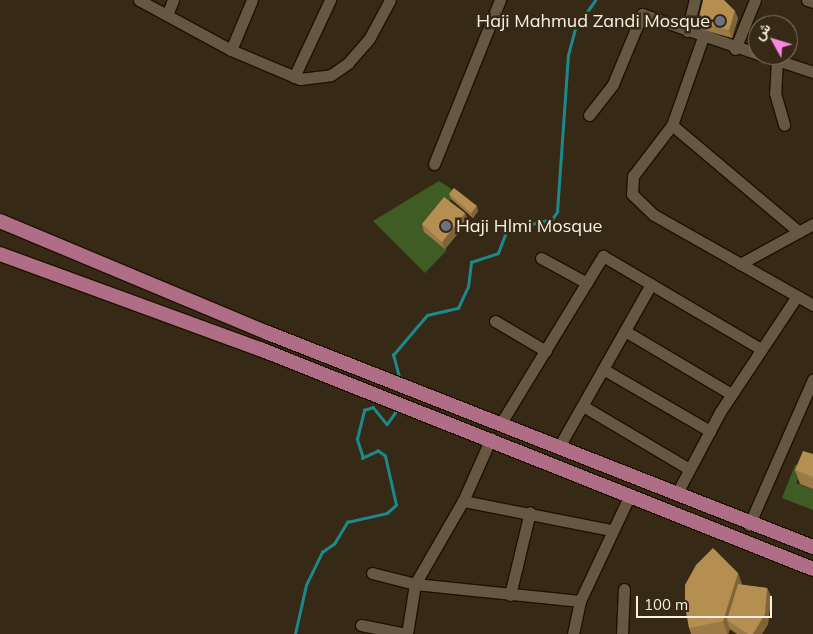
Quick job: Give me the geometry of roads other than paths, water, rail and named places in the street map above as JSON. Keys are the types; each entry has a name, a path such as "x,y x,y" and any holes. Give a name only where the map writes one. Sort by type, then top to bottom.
{"main road":[{"path":"0,221 268,333 560,445 749,525 813,547"},
{"path":"0,254 260,349 491,438 629,497 813,569"},
{"path":"260,349 268,333"}],"street":[{"path":"139,0 231,50 294,78 316,79 348,63 368,39 390,0"},
{"path":"167,14 173,0"},
{"path":"231,50 252,0"},
{"path":"294,78 330,0"},
{"path":"434,164 500,0"},
{"path":"687,31 694,0"},
{"path":"735,49 754,0"},
{"path":"807,0 813,2"},
{"path":"589,115 614,84 642,14 735,49 748,52"},
{"path":"703,37 672,125 633,176 632,194 654,215 813,305"},
{"path":"777,65 775,93 784,125"},
{"path":"794,65 813,72"},
{"path":"672,125 798,232"},
{"path":"740,264 813,224"},
{"path":"501,422 604,256 761,349"},
{"path":"541,258 587,283"},
{"path":"560,445 651,284"},
{"path":"677,493 731,394 797,296"},
{"path":"495,321 546,351"},
{"path":"625,331 731,394"},
{"path":"603,369 710,430"},
{"path":"749,525 813,379"},
{"path":"802,405 813,410"},
{"path":"583,406 689,470"},
{"path":"361,625 407,634 416,584 463,501 491,438"},
{"path":"573,634 580,601 611,530 629,497"},
{"path":"463,501 530,512 611,530"},
{"path":"510,595 530,512"},
{"path":"372,573 416,584 580,601"},
{"path":"622,634 624,589"}],"waterway":[{"path":"399,377 393,355 427,315 458,308 468,287 471,262 498,253 507,230 552,219 557,212 568,55 575,29 595,0"},
{"path":"295,634 306,585 322,552 334,544 347,522 387,513 396,505 385,456 378,451 363,458 357,439 364,410 373,407 387,424 396,411"}],"place":[{"name":"Haji Mahmud Zandi Mosque","path":"720,21"},
{"name":"Haji Hlmi Mosque","path":"446,226"}]}
